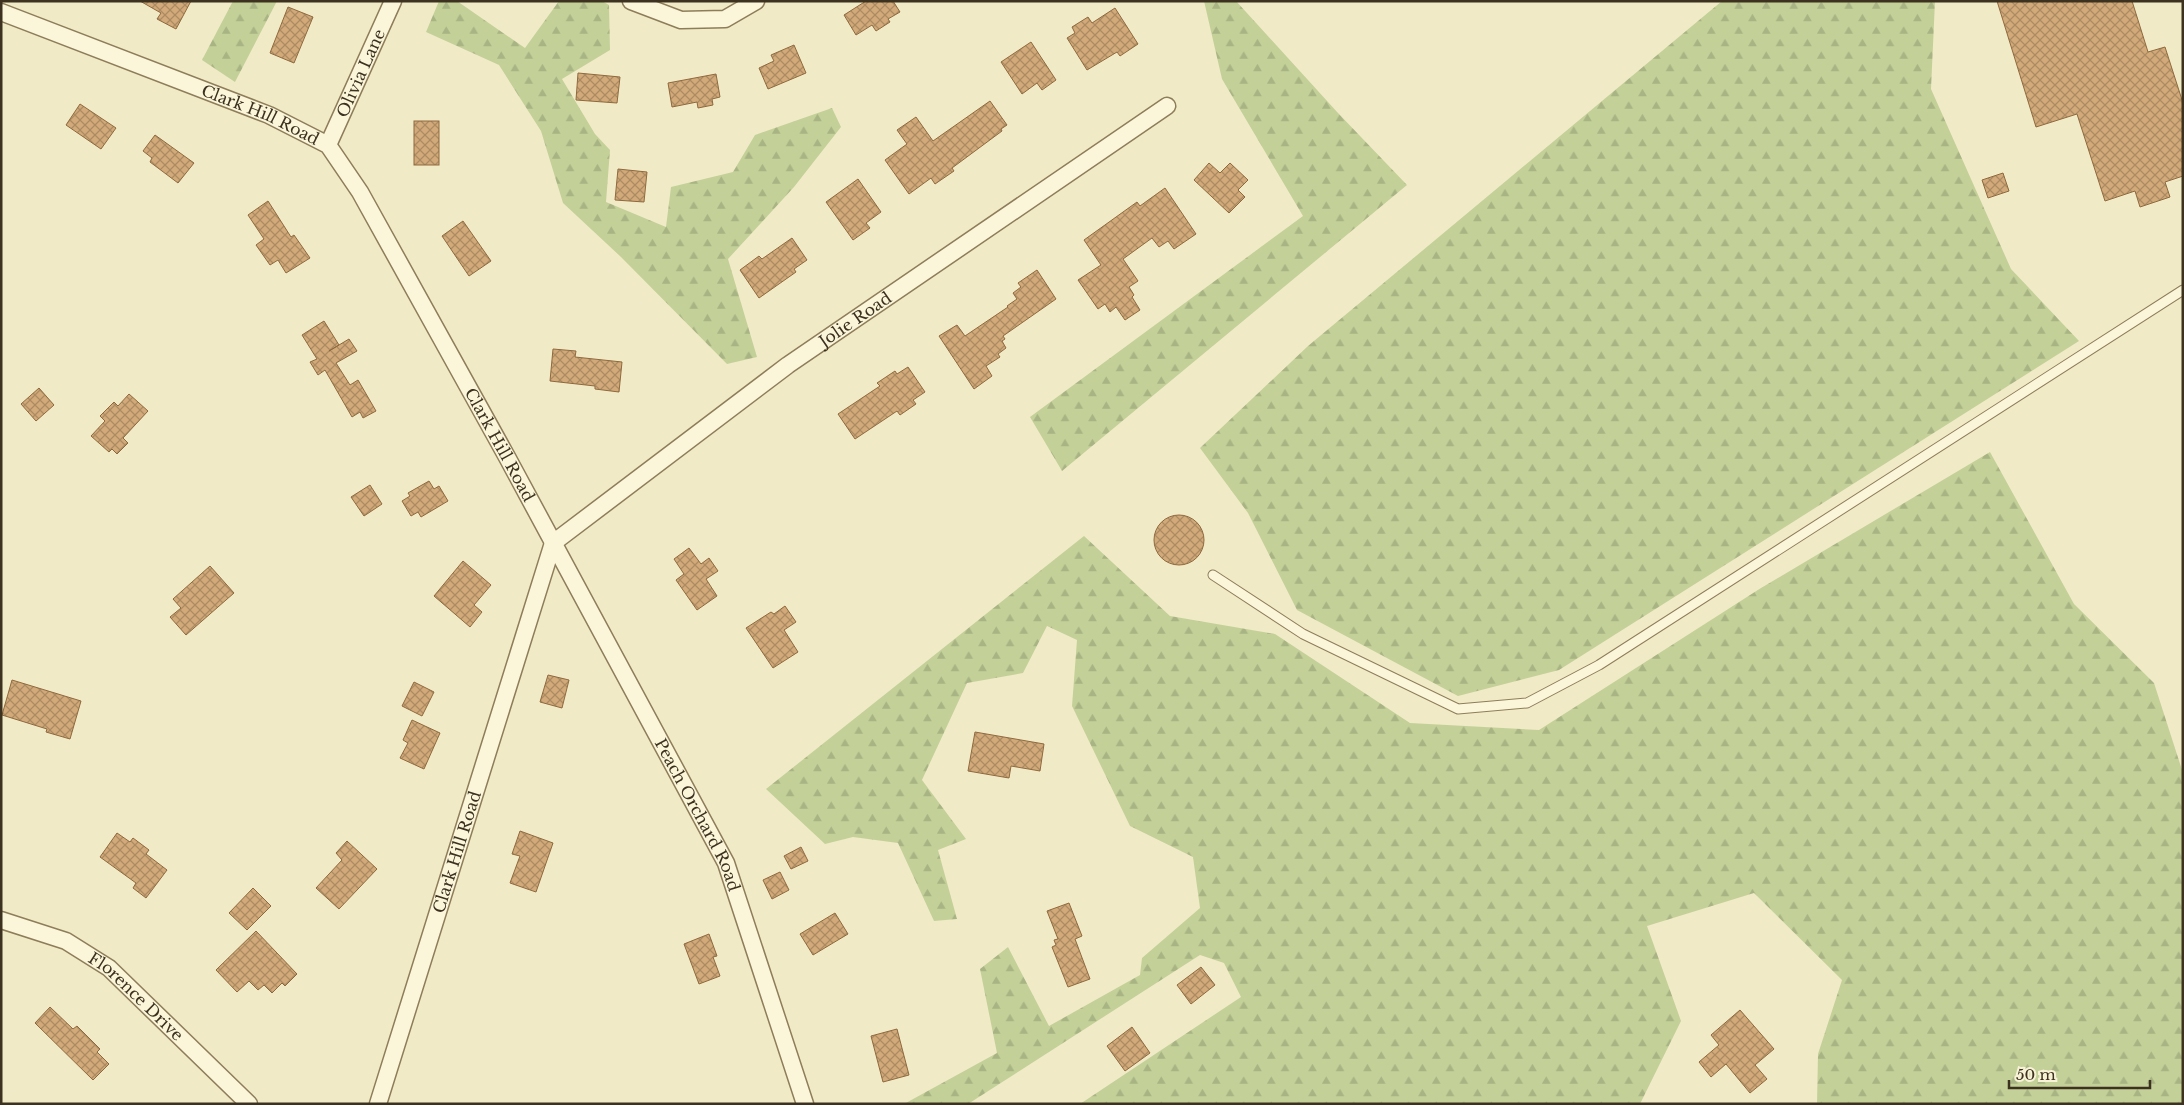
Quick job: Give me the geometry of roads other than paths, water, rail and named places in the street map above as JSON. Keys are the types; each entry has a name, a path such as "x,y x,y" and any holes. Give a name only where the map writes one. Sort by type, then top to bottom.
{"street":[{"name":"Olivia Lane","path":"328,145 393,1"},
{"path":"631,1 681,20 725,19 756,1"},
{"name":"Clark Hill Road","path":"1,12 269,115 328,145 360,192 553,543 378,1104"},
{"name":"Jolie Road","path":"553,543 788,365 1167,106"},
{"name":"Peach Orchard Road","path":"553,543 726,863 805,1104"},
{"name":"Florence Drive","path":"1,920 66,941 109,968 249,1104"}],"lane":[{"path":"1213,575 1303,634 1458,709 1527,703 1616,655 2183,290"}]}
